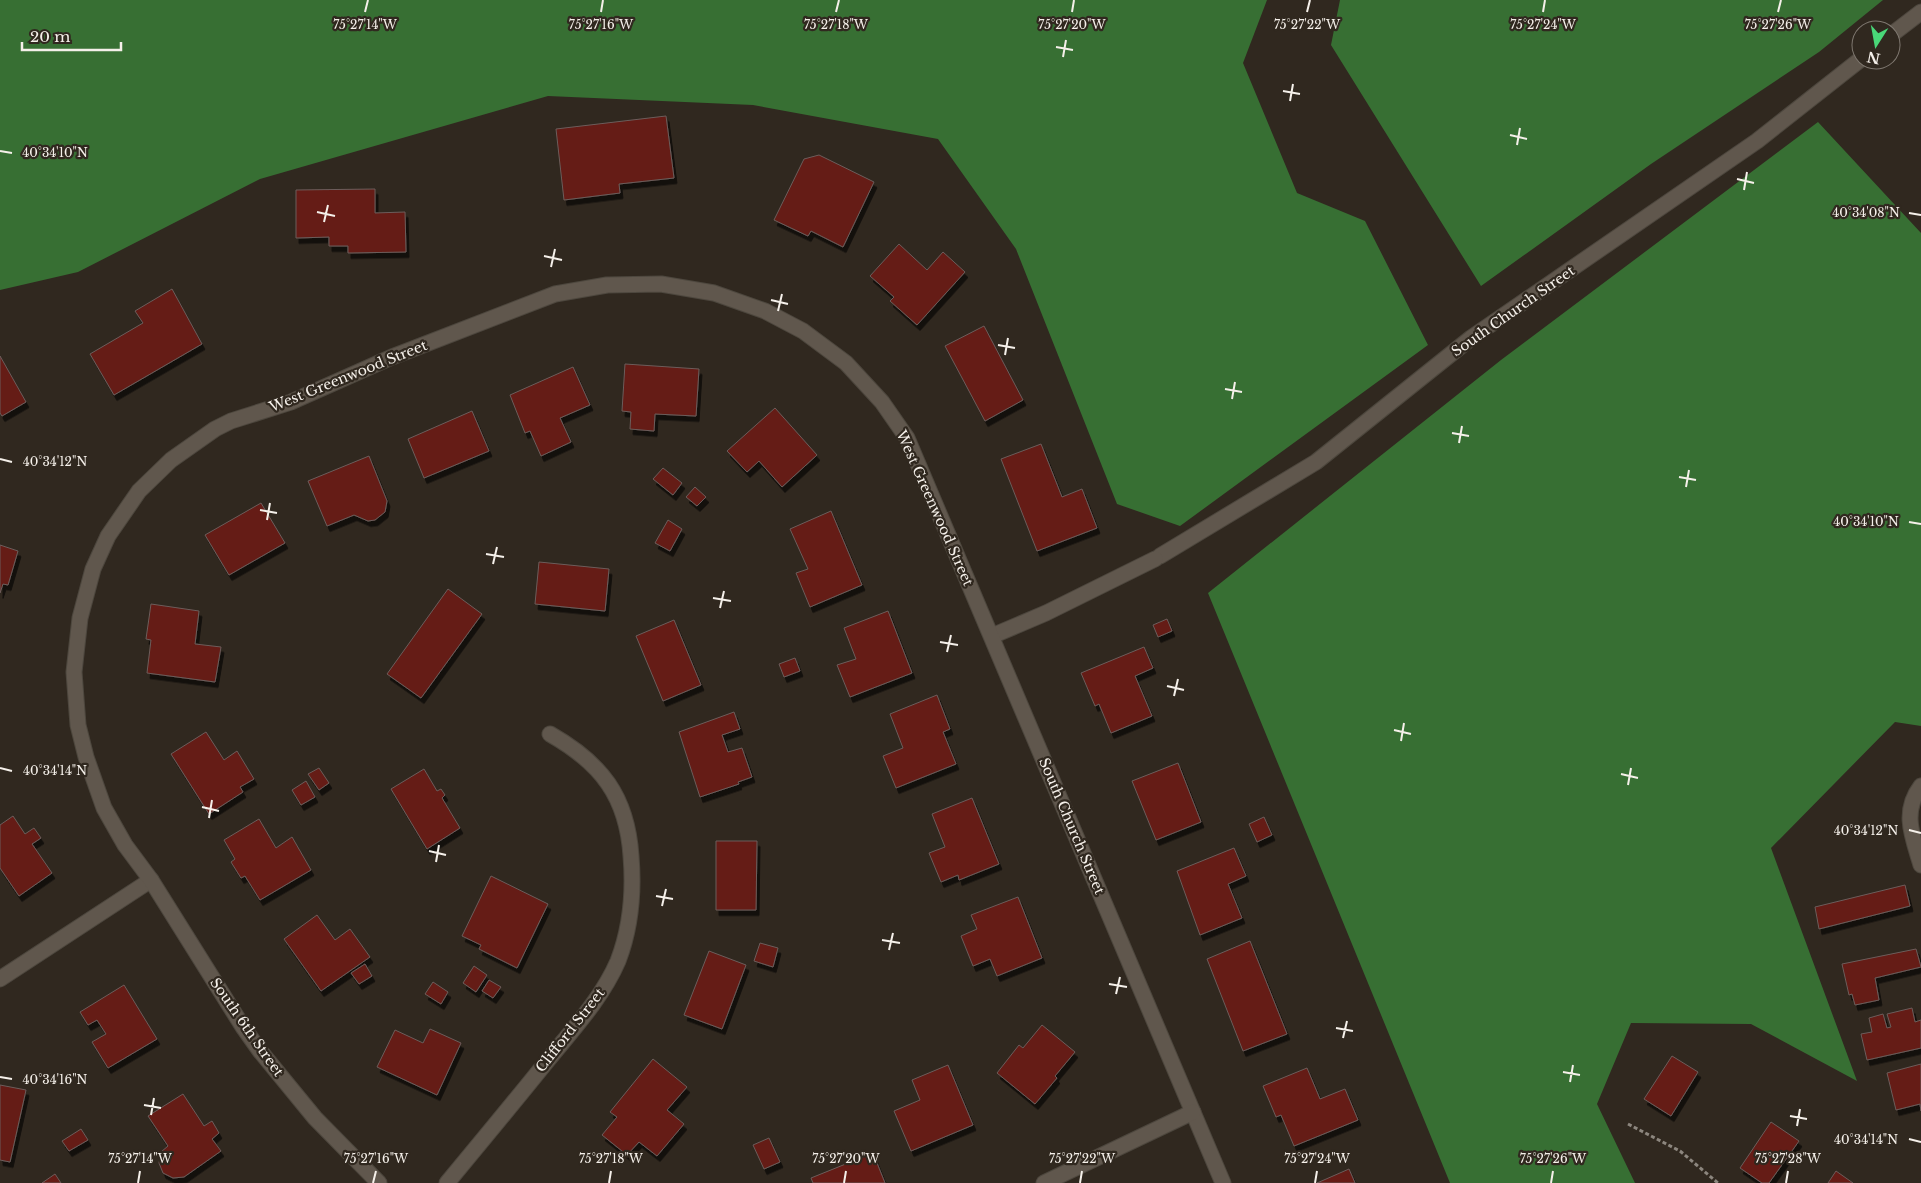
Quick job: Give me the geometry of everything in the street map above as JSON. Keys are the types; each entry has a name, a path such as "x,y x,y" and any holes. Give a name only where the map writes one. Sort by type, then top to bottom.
{"street":[{"path":"1901,27 1921,12"},
{"name":"South Church Street","path":"1223,1183 992,636 1079,597 1158,558 1316,462 1471,338 1757,141 1851,67"},
{"name":"West Greenwood Street","path":"151,880 125,846 104,808 86,757 78,725 74,672 80,618 93,569 108,536 139,491 171,460 215,429 231,421 291,402 392,357 555,294 607,285 661,284 714,293 765,311 795,327 846,363 882,402 906,438 992,636"},
{"name":"Clifford Street","path":"447,1183 597,1000 617,961 628,926 633,883 630,833 619,802 599,770 574,748 550,734"},
{"path":"1921,786 1909,821 1921,865"},
{"path":"0,979 151,880"},
{"name":"South 6th Street","path":"151,880 260,1051 315,1118 379,1183"},
{"path":"1044,1183 1193,1112"}],"path":[{"path":"1628,1124 1680,1151 1718,1183"}],"green space":[{"path":"0,0 1267,0 1243,63 1297,193 1365,221 1428,345 1180,526 1117,504 1016,249 938,139 753,105 548,96 260,179 78,272 0,290"},
{"path":"1340,0 1883,0 1858,20 1851,20 1851,26 1819,52 1651,164 1481,286 1331,45"},
{"path":"1818,122 1921,233 1921,726 1895,722 1771,848 1857,1081 1751,1024 1631,1023 1597,1104 1635,1183 1450,1183 1208,593 1501,360"}],"building":[{"path":"666,116 674,178 619,184 620,193 564,200 556,129"},
{"path":"819,155 874,182 843,247 811,231 808,236 774,220 804,159"},
{"path":"375,189 375,213 405,212 406,252 348,253 348,246 329,246 329,237 296,238 296,190"},
{"path":"899,244 927,270 943,252 965,272 917,325 890,301 894,297 870,276"},
{"path":"172,289 202,344 114,395 90,354 143,323 135,311"},
{"path":"984,326 1023,400 985,421 945,346"},
{"path":"0,356 26,402 2,416 0,413"},
{"path":"625,364 699,369 696,416 655,414 654,431 630,429 631,412 622,411"},
{"path":"573,367 590,405 560,418 571,442 541,456 530,431 525,433 510,395"},
{"path":"775,408 817,455 782,487 759,461 747,472 727,451"},
{"path":"472,411 489,451 424,478 408,439"},
{"path":"1041,444 1062,497 1082,489 1097,528 1037,551 1001,459"},
{"path":"369,456 387,501 385,512 375,520 368,521 354,515 327,526 308,481"},
{"path":"663,468 682,483 673,495 653,479"},
{"path":"695,487 706,497 697,506 686,497"},
{"path":"261,503 285,543 229,575 205,535"},
{"path":"831,511 862,585 810,607 796,573 808,569 790,529"},
{"path":"668,520 682,529 670,551 655,543"},
{"path":"0,545 18,551 8,585 3,584 0,593"},
{"path":"539,562 609,569 605,611 535,604"},
{"path":"448,589 482,614 421,698 387,674"},
{"path":"151,604 199,611 195,644 221,647 215,682 147,673 151,640 146,639"},
{"path":"888,611 912,673 850,697 837,665 856,659 844,628"},
{"path":"1167,619 1172,631 1158,637 1153,625"},
{"path":"674,620 701,685 663,701 636,636"},
{"path":"1144,647 1153,668 1135,676 1152,716 1111,733 1099,704 1095,706 1081,673"},
{"path":"795,658 800,671 784,677 779,664"},
{"path":"937,695 950,729 943,732 956,764 896,788 883,756 903,748 890,714"},
{"path":"734,712 740,729 722,735 728,752 742,748 752,777 738,782 739,784 700,797 679,732"},
{"path":"206,732 224,760 237,751 254,779 240,787 243,792 209,814 171,754"},
{"path":"1178,763 1201,822 1156,840 1132,781"},
{"path":"319,768 329,783 319,790 308,774"},
{"path":"424,769 437,791 441,789 445,795 442,798 460,828 427,849 391,789"},
{"path":"306,781 315,797 301,805 292,790"},
{"path":"972,798 999,864 959,880 958,875 941,882 929,853 945,847 932,814"},
{"path":"13,816 25,834 34,828 41,838 32,844 52,873 19,896 0,868 0,825"},
{"path":"1264,817 1272,835 1257,842 1249,824"},
{"path":"259,819 276,848 292,837 311,870 260,900 245,876 241,878 231,862 235,859 224,840"},
{"path":"716,841 757,841 756,910 716,910"},
{"path":"1234,848 1246,876 1228,884 1242,918 1200,935 1177,871"},
{"path":"491,876 548,904 517,968 479,949 481,945 462,936"},
{"path":"1905,885 1910,906 1819,929 1815,907"},
{"path":"1018,897 1042,958 997,976 990,959 973,966 961,936 977,929 971,915"},
{"path":"317,915 335,940 350,929 370,957 321,991 284,939"},
{"path":"1250,941 1287,1034 1243,1051 1207,959"},
{"path":"760,943 778,948 773,967 754,961"},
{"path":"1916,949 1921,967 1875,978 1879,1000 1855,1005 1852,994 1849,995 1842,964"},
{"path":"709,951 746,965 722,1029 684,1015"},
{"path":"365,964 372,976 359,984 351,973"},
{"path":"474,966 487,975 476,992 463,983"},
{"path":"489,980 501,987 493,998 482,991"},
{"path":"433,982 448,992 441,1004 425,994"},
{"path":"124,985 157,1039 108,1068 92,1042 106,1034 97,1020 88,1025 80,1012"},
{"path":"1912,1008 1915,1022 1921,1020 1921,1048 1867,1060 1861,1034 1872,1032 1869,1018 1883,1014 1887,1028 1891,1027 1887,1014"},
{"path":"1042,1025 1075,1052 1055,1076 1057,1078 1035,1104 997,1073 1019,1045 1023,1048"},
{"path":"430,1029 461,1043 437,1095 377,1067 395,1030 423,1043"},
{"path":"1672,1056 1698,1072 1671,1116 1644,1099"},
{"path":"653,1059 687,1087 667,1110 684,1124 657,1156 639,1142 627,1155 602,1135 617,1117 610,1112"},
{"path":"1921,1064 1921,1111 1920,1104 1896,1110 1887,1073"},
{"path":"948,1065 973,1125 911,1151 894,1111 920,1100 912,1080"},
{"path":"1307,1068 1320,1099 1345,1089 1358,1120 1294,1146 1281,1115 1276,1117 1263,1086"},
{"path":"0,1085 26,1090 10,1162 0,1160"},
{"path":"183,1094 204,1126 212,1121 219,1133 212,1139 221,1151 184,1177 173,1178 163,1173 159,1163 161,1152 168,1146 148,1116"},
{"path":"1771,1122 1799,1141 1769,1183 1762,1183 1740,1168"},
{"path":"81,1129 88,1140 69,1151 62,1141"},
{"path":"769,1138 780,1162 764,1169 753,1145"},
{"path":"873,1153 885,1183 813,1183 811,1178"},
{"path":"1349,1169 1355,1183 1317,1183"},
{"path":"1836,1171 1853,1183 1828,1183"},
{"path":"55,1174 61,1183 42,1183"}]}
